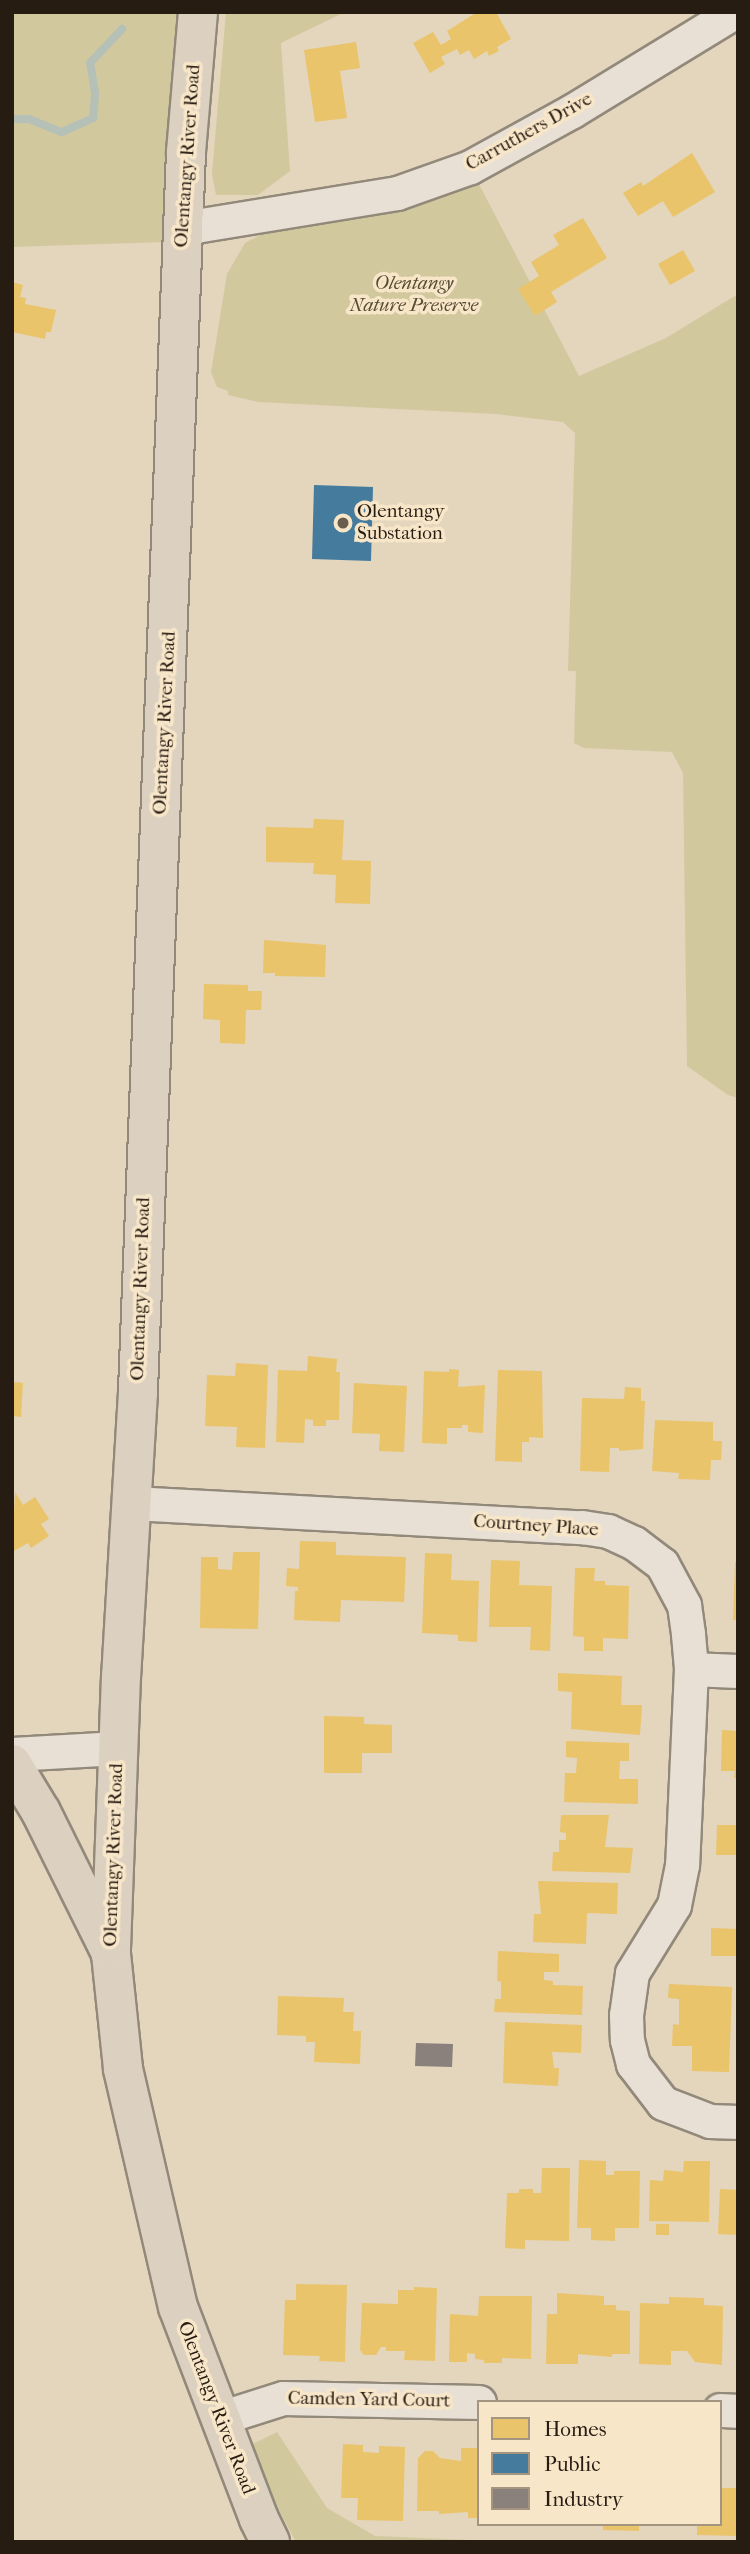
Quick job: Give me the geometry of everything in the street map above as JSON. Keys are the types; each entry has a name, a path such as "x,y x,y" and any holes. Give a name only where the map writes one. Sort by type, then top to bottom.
{"main road":[{"name":"Olentangy River Road","path":"198,12 183,228 132,1503 118,1748 111,1954 123,2069 178,2307 270,2542"},
{"path":"12,1764 41,1812 111,1954"}],"street":[{"name":"Carruthers Drive","path":"183,228 397,193 470,167 572,111 734,12"},
{"name":"Courtney Place","path":"132,1503 608,1531 649,1552 673,1581 684,1605 691,1669 680,1885 674,1905 632,1973 626,2015 633,2064 663,2103 710,2121 738,2122"},
{"path":"691,1669 738,1671"},
{"path":"12,1754 118,1748"},
{"name":"Camden Yard Court","path":"220,2418 283,2398 477,2402"}],"green space":[{"path":"12,12 183,12 164,242 12,247"},
{"path":"226,12 345,12 281,43 290,171 258,195 216,195 212,174"},
{"name":"Olentangy Nature Preserve","path":"470,167 579,376 666,338 738,294 738,1098 728,1095 687,1066 683,773 672,752 584,748 574,743 576,671 568,671 575,433 563,422 496,414 258,402 228,395 228,391 217,387 211,372 227,274 245,243 307,211"},
{"path":"277,2432 327,2508 375,2536 519,2542 296,2542 272,2497 253,2444"}],"building: Homes":[{"path":"473,12 496,12 511,39 497,47 499,51 489,56 487,51 474,59 469,50 460,55 457,49 441,57 445,64 430,73 413,43 433,32 441,45 451,39 447,31 474,14"},
{"path":"356,42 360,68 340,71 347,118 315,122 304,50"},
{"path":"692,153 715,192 673,217 663,201 638,216 623,193 641,182 643,186"},
{"path":"583,218 607,258 551,292 557,302 535,316 518,289 539,276 531,262 559,245 553,235"},
{"path":"683,250 695,271 670,285 658,264"},
{"path":"12,282 23,285 20,297 26,298 25,304 56,310 51,332 46,332 45,339 12,332"},
{"path":"314,819 344,820 342,860 371,861 370,904 335,903 336,875 313,874 314,863 266,862 266,827 313,828"},
{"path":"264,940 326,945 325,977 275,976 275,973 263,973"},
{"path":"204,984 248,985 248,991 262,991 261,1010 246,1010 245,1044 220,1043 220,1020 203,1019"},
{"path":"308,1356 337,1359 336,1372 340,1372 339,1420 326,1420 326,1426 313,1426 313,1420 305,1419 304,1443 276,1442 278,1370 307,1371"},
{"path":"236,1363 268,1365 265,1448 236,1447 237,1427 205,1426 207,1375 235,1376"},
{"path":"449,1369 459,1370 458,1387 485,1385 483,1433 468,1432 468,1425 462,1425 462,1428 447,1428 447,1444 422,1443 424,1371 449,1372"},
{"path":"498,1370 542,1371 543,1438 529,1437 529,1442 522,1442 522,1462 495,1461"},
{"path":"12,1382 23,1383 21,1417 12,1416"},
{"path":"354,1383 407,1386 404,1452 379,1451 380,1434 352,1433"},
{"path":"625,1387 641,1388 641,1401 645,1401 643,1449 619,1451 619,1448 610,1448 609,1472 580,1471 582,1398 624,1399"},
{"path":"655,1420 713,1422 713,1441 722,1441 721,1460 711,1460 710,1480 678,1479 679,1473 652,1471"},
{"path":"15,1492 23,1505 35,1497 49,1519 41,1524 49,1536 31,1548 28,1543 12,1552"},
{"path":"300,1541 336,1542 336,1555 406,1557 404,1602 341,1600 340,1622 294,1620 295,1591 298,1591 298,1587 286,1586 287,1568 299,1569"},
{"path":"233,1552 260,1552 258,1629 200,1628 201,1557 218,1557 218,1569 232,1570"},
{"path":"425,1553 452,1554 451,1580 479,1581 477,1642 458,1641 458,1635 422,1633"},
{"path":"491,1560 520,1561 519,1585 552,1586 550,1651 530,1650 531,1627 489,1627"},
{"path":"735,1562 738,1562 738,1620 733,1620"},
{"path":"575,1568 595,1568 594,1581 605,1581 605,1585 629,1586 628,1639 603,1638 603,1651 584,1651 584,1637 573,1636"},
{"path":"558,1673 622,1676 621,1705 642,1705 640,1735 571,1729 572,1692 558,1691"},
{"path":"324,1716 364,1717 364,1724 392,1725 392,1753 362,1753 362,1773 324,1773"},
{"path":"722,1730 738,1731 738,1778 734,1778 735,1771 721,1771"},
{"path":"566,1741 629,1743 629,1761 620,1761 619,1779 638,1779 638,1804 564,1802 565,1773 576,1773 577,1758 566,1757"},
{"path":"561,1815 609,1815 605,1847 633,1848 630,1873 552,1871 553,1852 559,1852 559,1840 566,1840 566,1833 560,1832"},
{"path":"717,1825 738,1825 738,1855 716,1855"},
{"path":"538,1881 618,1883 617,1914 587,1913 586,1944 533,1942 534,1914 541,1914"},
{"path":"711,1928 738,1929 738,1956 711,1956"},
{"path":"498,1951 559,1954 559,1972 544,1972 544,1980 553,1981 553,1985 583,1986 582,2015 494,2012 495,1999 501,1999 501,1982 497,1981"},
{"path":"669,1984 732,1987 729,2072 692,2071 692,2046 672,2046 673,2024 679,2025 679,1999 668,1998"},
{"path":"278,1996 344,1998 343,2012 354,2012 353,2031 361,2031 360,2064 314,2062 315,2042 306,2042 306,2036 277,2035"},
{"path":"505,2022 582,2025 581,2053 552,2052 554,2068 559,2068 558,2086 503,2083"},
{"path":"579,2160 606,2161 606,2175 614,2175 614,2171 640,2171 639,2228 615,2228 615,2241 591,2240 591,2228 577,2228"},
{"path":"684,2161 710,2161 709,2222 649,2221 650,2180 663,2181 664,2170 683,2172"},
{"path":"542,2168 570,2168 569,2241 525,2240 525,2249 505,2248 507,2193 519,2193 519,2189 533,2189 533,2193 541,2193"},
{"path":"720,2189 738,2190 738,2235 718,2234"},
{"path":"656,2224 669,2224 669,2235 656,2235"},
{"path":"296,2284 347,2285 345,2362 319,2361 320,2356 283,2355 285,2300 296,2300"},
{"path":"414,2287 437,2288 435,2361 404,2360 405,2351 386,2351 386,2347 381,2347 376,2355 364,2355 360,2350 362,2303 398,2304 398,2290 414,2290"},
{"path":"557,2293 604,2296 604,2305 616,2305 616,2310 630,2311 630,2354 612,2354 612,2357 578,2354 578,2364 546,2364 547,2314 557,2314"},
{"path":"479,2296 532,2296 531,2359 502,2358 502,2363 484,2363 484,2360 475,2359 475,2354 467,2353 467,2362 449,2362 450,2314 478,2316"},
{"path":"669,2297 704,2298 704,2305 723,2306 722,2365 695,2362 687,2351 671,2351 671,2365 639,2364 640,2303 669,2304"},
{"path":"343,2444 363,2445 363,2452 379,2453 379,2446 405,2447 403,2521 357,2520 358,2498 341,2498"},
{"path":"461,2448 477,2448 477,2518 468,2518 468,2512 439,2514 439,2511 417,2511 418,2458 425,2451 433,2451 440,2458 461,2461"},
{"path":"722,2488 738,2488 738,2536 697,2535 697,2526 722,2526"},
{"path":"603,2526 639,2526 639,2531 603,2530"}],"building: Public":[{"name":"Olentangy Substation","path":"314,485 373,487 371,561 312,559"}],"building: Industry":[{"path":"416,2043 453,2044 452,2067 415,2066"}],"waterway":[{"path":"12,119 29,119 62,132 93,118 95,93 90,63 122,29"}],"place":[{"name":"Olentangy Substation","path":"343,523"}]}
